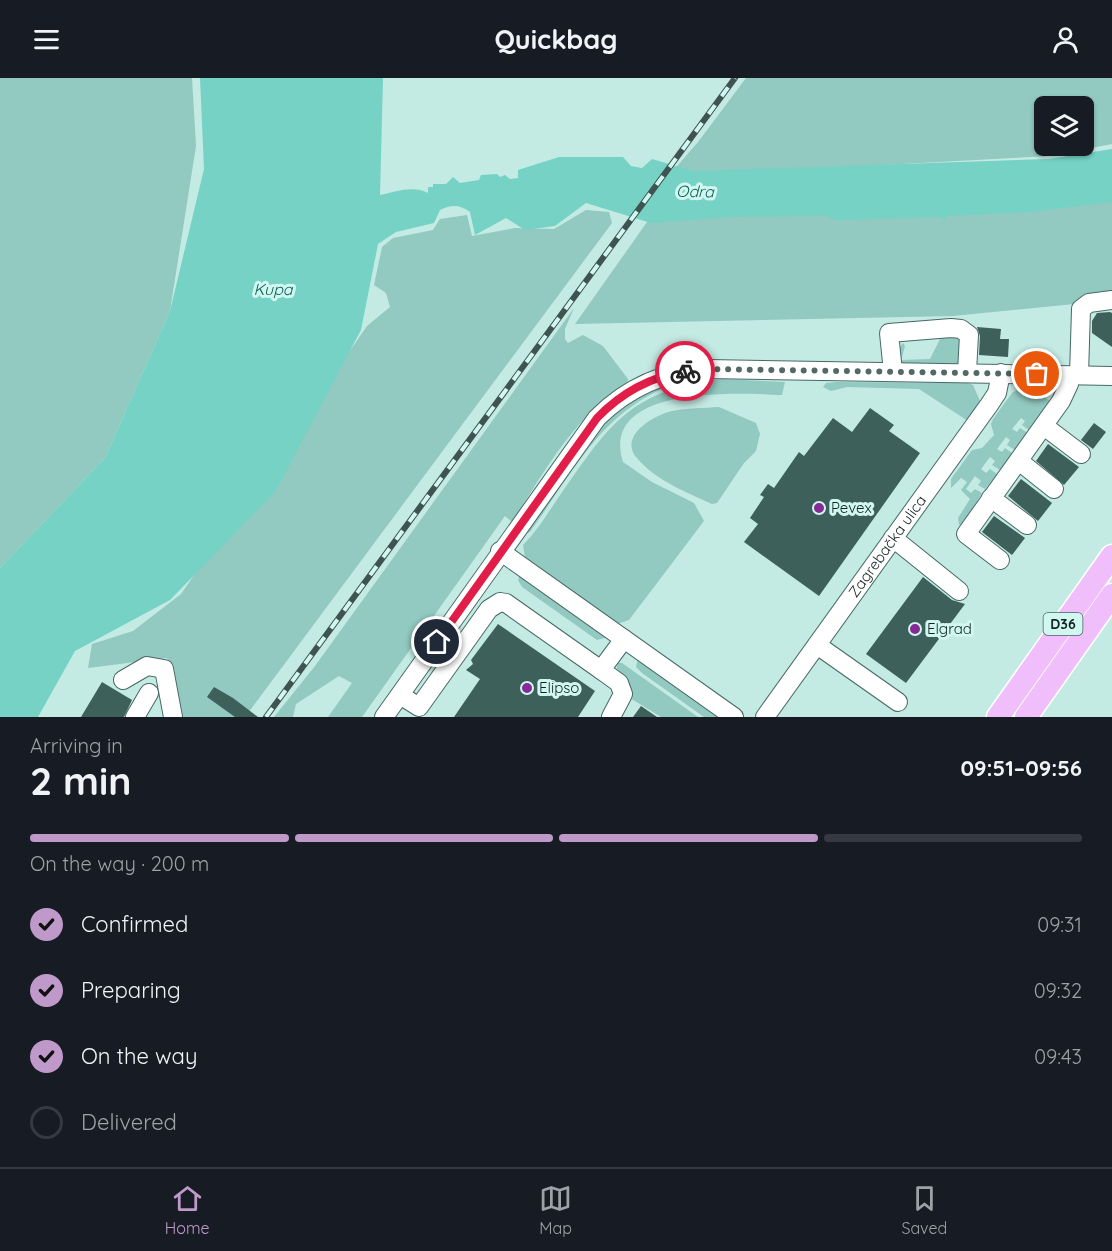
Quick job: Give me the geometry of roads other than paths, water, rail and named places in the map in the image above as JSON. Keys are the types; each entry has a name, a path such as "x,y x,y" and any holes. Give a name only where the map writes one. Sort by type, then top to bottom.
{"main road":[{"name":"D36","path":"998,717 1112,556"},
{"name":"D36","path":"1026,717 1112,595"}],"street":[{"path":"1000,560 966,534 1044,426 1074,379 1081,309 1089,303 1112,300"},
{"path":"893,372 889,333 951,328 961,329 969,336 967,372"},
{"path":"384,717 500,551 597,418 611,404 647,382 678,372 708,369 967,372 1074,379 1112,376"},
{"name":"Zagrebačka ulica","path":"765,717 989,405 997,393 1001,373"},
{"path":"1044,426 1081,454"},
{"path":"1018,461 1054,489"},
{"path":"992,498 1027,525"},
{"path":"893,538 959,591"},
{"path":"500,551 734,717"},
{"path":"400,695 419,707 489,609 500,602 506,603 618,683 623,694 610,717"},
{"path":"601,670 624,639"},
{"path":"817,645 898,702"},
{"path":"123,680 147,666 164,669 173,717"},
{"path":"135,717 149,693"}],"water":[{"name":"Kupa","path":"200,78 383,78 380,195 410,189 428,193 428,187 433,187 433,184 446,184 453,177 460,183 479,180 481,175 497,174 500,177 505,175 510,179 518,178 518,170 559,157 623,157 631,166 642,168 652,159 693,171 1049,159 1094,156 1094,152 1112,149 1112,202 1028,212 946,216 944,221 940,217 836,220 826,216 732,217 651,223 586,203 555,226 525,230 506,218 475,235 470,212 455,206 440,210 434,223 396,232 378,244 361,330 275,492 170,600 75,651 38,717 0,717 0,568 105,458 170,311 204,169"}],"railway":[{"path":"266,717 735,78"}],"place":[{"name":"Pevex","path":"819,508"},
{"name":"Elgrad","path":"915,629"},
{"name":"Elipso","path":"527,688"}],"water label":[{"name":"Odra","path":"695,191"}]}
